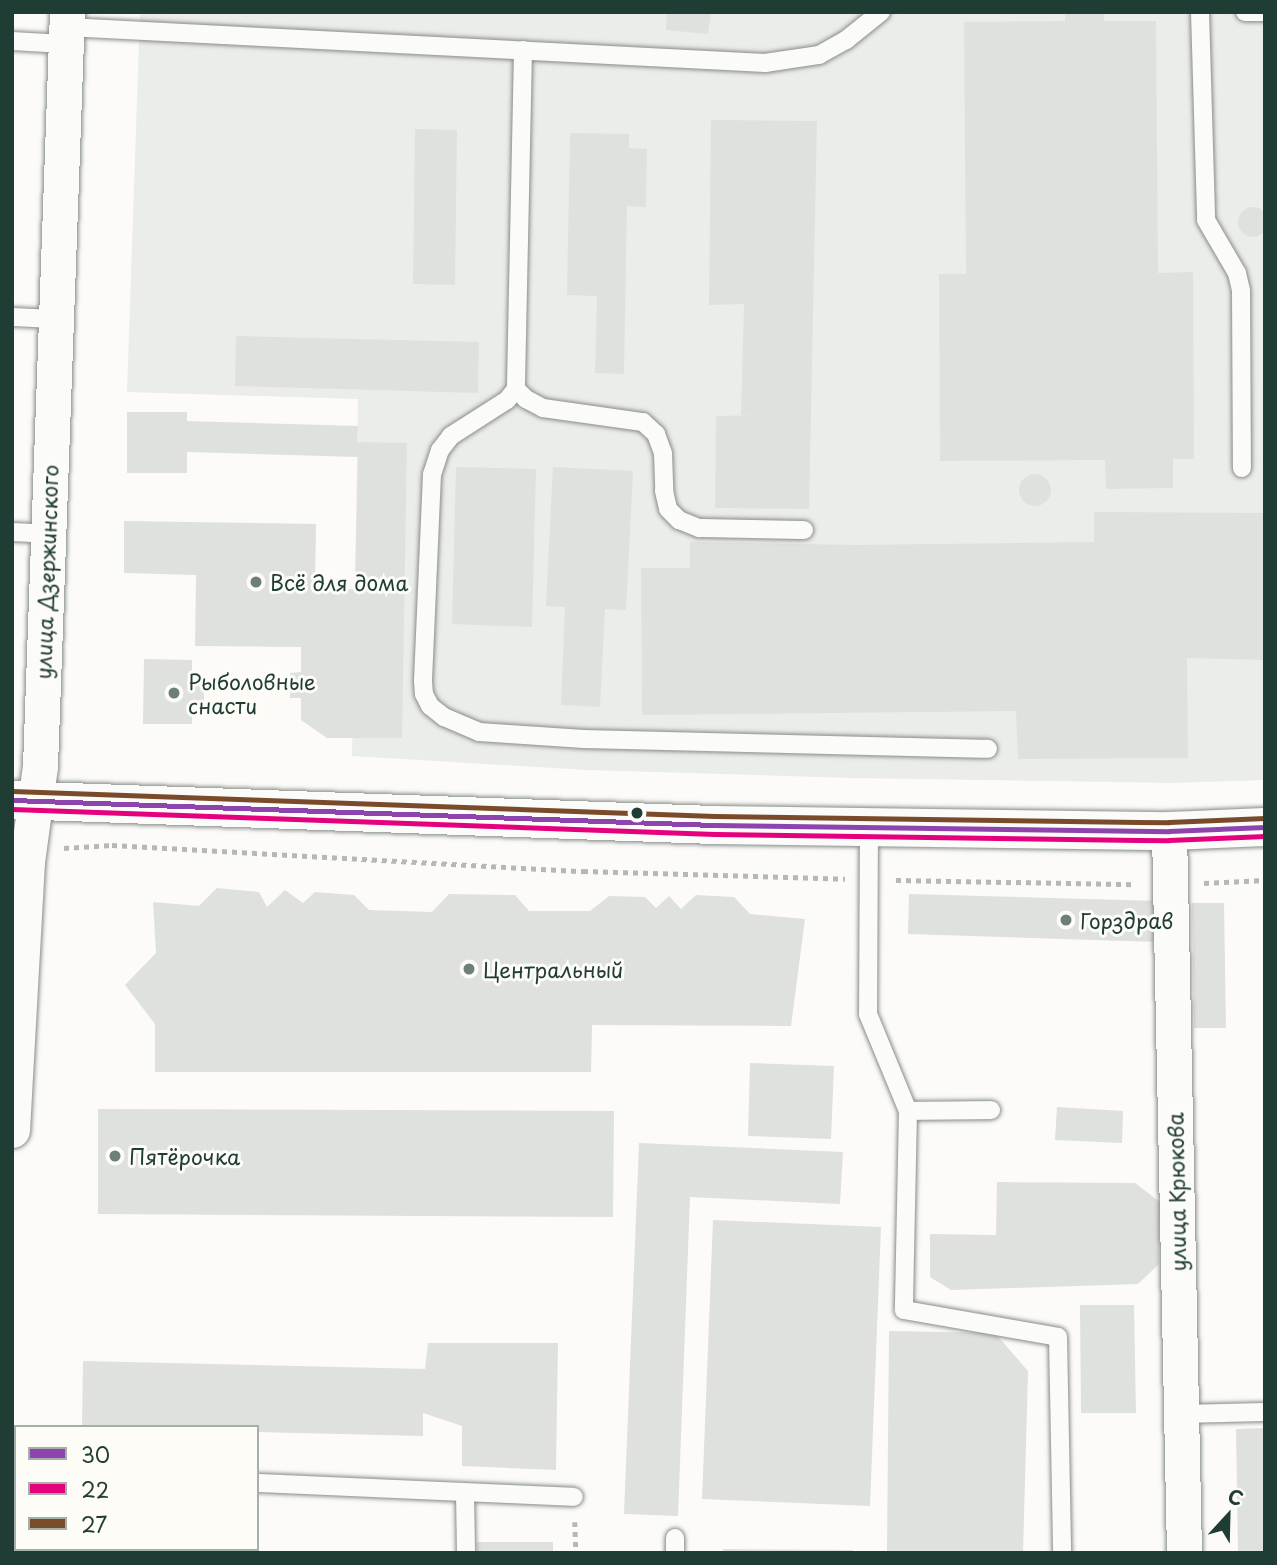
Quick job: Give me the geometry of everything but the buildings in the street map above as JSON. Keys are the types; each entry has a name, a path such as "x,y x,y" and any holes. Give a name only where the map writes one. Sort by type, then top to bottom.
{"highway":[{"path":"24,801 715,825 1169,831 1265,827"}],"street":[{"name":"улица Дзержинского","path":"12,1130 27,862 24,801 48,534 66,28"},
{"name":"улица Крюкова","path":"1169,831 1184,1553"}],"lane":[{"path":"12,41 66,28 765,62 794,61 819,55 846,40 881,12"},
{"path":"1200,12 1206,220 1237,272 1241,291 1242,468"},
{"path":"1245,12 1265,12"},
{"path":"523,50 516,389 507,400 452,436 440,450 432,474 423,681 424,694 430,706 444,717 479,732 584,739 988,749"},
{"path":"12,317 54,319"},
{"path":"516,389 526,399 543,408 643,422 656,434 663,453 664,491 668,509 679,520 699,528 804,530"},
{"path":"12,532 48,534"},
{"path":"869,827 867,1014 908,1111 904,1310 1058,1337 1062,1553"},
{"path":"908,1111 991,1110"},
{"path":"1181,1414 1265,1412"},
{"path":"259,1483 574,1497"},
{"path":"465,1494 466,1553"}],"path":[{"path":"27,862 68,846 112,845 583,871 868,880 1170,884 1265,880"}],"shaded area":[{"path":"140,12 1265,12 1265,780 1172,783 851,778 586,770 352,756 358,399 127,392"}],"transit line":[{"name":"27","path":"12,791 715,816 1169,822 1265,818"},
{"name":"30","path":"12,800 715,825 1169,831 1265,827"},
{"name":"22","path":"12,809 715,834 1169,840 1265,836"}],"place":[{"name":"Всё для дома","path":"256,582"},
{"name":"Рыболовные снасти","path":"174,693"},
{"name":"Горздрав","path":"1066,920"},
{"name":"Центральный","path":"469,969"},
{"name":"Пятёрочка","path":"115,1156"}]}
